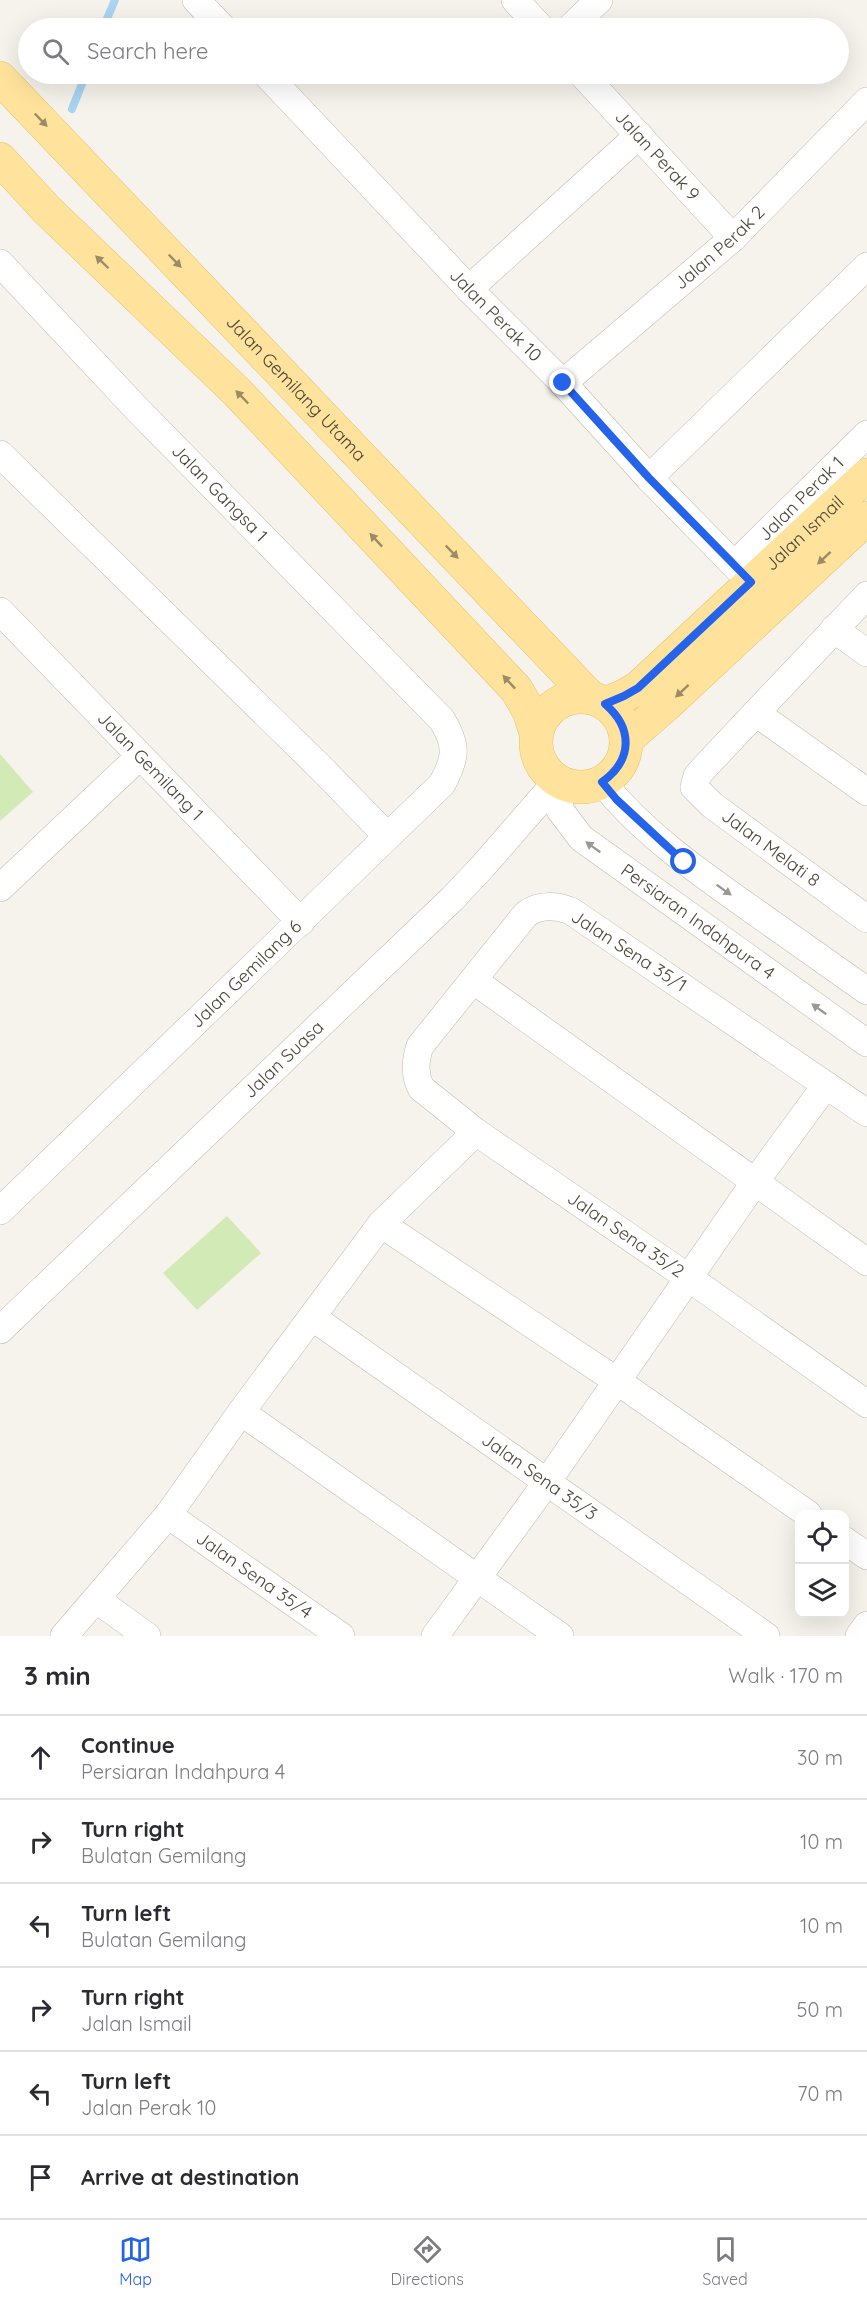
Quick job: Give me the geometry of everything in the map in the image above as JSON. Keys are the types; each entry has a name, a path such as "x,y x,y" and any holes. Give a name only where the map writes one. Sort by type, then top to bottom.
{"main road":[{"name":"Jalan Gemilang Utama","path":"0,78 598,701"},
{"path":"0,159 47,210 237,392 507,681 529,711 536,733 539,760 546,772 557,780 577,787 602,782 613,774 625,752 626,740 623,725 615,713 598,701 569,699 549,710 541,720 536,733"},
{"name":"Jalan Ismail","path":"598,701 624,696 638,688 743,573 867,475"},
{"name":"Jalan Ismail","path":"626,740 867,518"}],"street":[{"path":"196,0 213,18"},
{"path":"514,0 531,18"},
{"path":"580,18 599,0"},
{"name":"Jalan Perak 10","path":"275,84 469,289 563,383 649,478 743,573"},
{"name":"Jalan Perak 9","path":"591,84 733,238"},
{"name":"Jalan Perak 2","path":"563,383 733,238 867,101"},
{"path":"469,289 639,135"},
{"name":"Jalan Gangsa 1","path":"0,263 136,408 442,720"},
{"path":"649,478 867,266"},
{"name":"Jalan Perak 1","path":"743,573 867,435"},
{"path":"0,454 315,762 387,836"},
{"path":"867,595 756,713 867,792"},
{"name":"Jalan Gemilang 1","path":"0,611 301,922"},
{"path":"834,629 867,653"},
{"name":"Jalan Melati 8","path":"756,713 697,776 694,787 700,795 867,918"},
{"name":"Jalan Gemilang 6","path":"0,1212 442,784 450,768 454,752 450,733 442,720"},
{"path":"0,888 140,756"},
{"name":"Persiaran Indahpura 4","path":"557,780 560,810 581,838 867,1044"},
{"name":"Jalan Suasa","path":"0,1330 452,899 484,866 557,780"},
{"path":"602,782 631,814 684,862 867,991"},
{"name":"Jalan Sena 35/1","path":"420,1046 526,914 534,909 558,906 571,911 867,1113"},
{"path":"473,980 867,1262"},
{"name":"Jalan Sena 35/2","path":"420,1046 416,1068 417,1081 421,1088 476,1132 867,1404"},
{"path":"435,1636 547,1482 755,1182 826,1085"},
{"path":"64,1636 168,1515 241,1412 381,1224 476,1132"},
{"path":"381,1224 617,1381 800,1510"},
{"name":"Jalan Sena 35/3","path":"312,1317 766,1636"},
{"path":"241,1412 560,1636"},
{"name":"Jalan Sena 35/4","path":"168,1515 340,1636"},
{"path":"849,1543 867,1556"},
{"path":"97,1600 147,1636"},
{"path":"859,1636 867,1625"}],"green space":[{"path":"0,754 33,792 0,821"},
{"path":"227,1216 261,1253 197,1310 163,1273"}],"waterway":[{"path":"107,18 115,0"},
{"path":"72,109 82,84"}],"route":[{"path":"563,383 649,478 751,582 638,688 605,704 623,725 626,740 625,752 620,764 613,774 602,782 638,821 684,862"}]}
